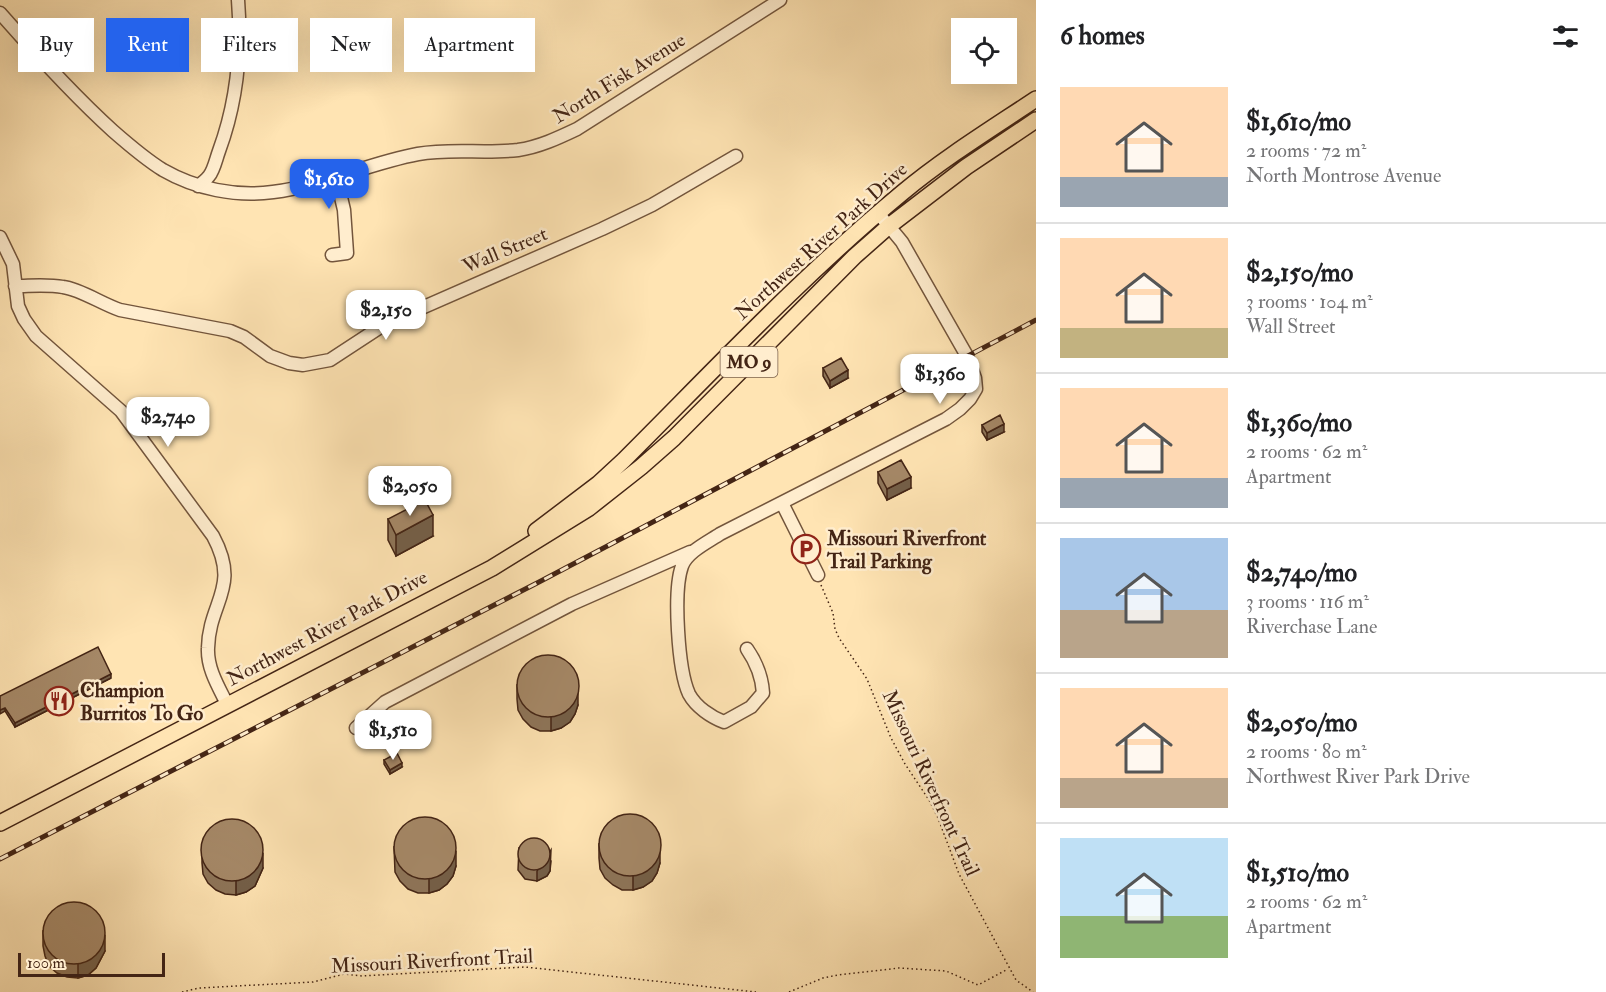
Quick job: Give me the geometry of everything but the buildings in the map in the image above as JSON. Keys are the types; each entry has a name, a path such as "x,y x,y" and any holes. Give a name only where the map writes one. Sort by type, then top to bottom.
{"main road":[{"name":"Northwest River Park Drive","path":"451,588 524,540 598,484 781,302 878,213 937,166 1036,99"},
{"name":"Northwest River Park Drive","path":"0,823 520,552 589,508 615,489 674,438 855,256 889,226 966,167 1036,120"}],"street":[{"path":"198,186 209,176 214,165 233,102 240,45 238,0"},
{"name":"North Fisk Avenue","path":"0,13 67,87 134,149 164,171 198,186 235,193 272,193 390,160 420,154 460,150 519,150 555,140 577,129 780,0"},
{"name":"Wall Street","path":"15,286 69,288 120,310 230,331 251,341 270,356 289,363 316,364 336,357 385,324 642,210 736,156"},
{"path":"332,255 347,253 344,210 336,176"},
{"path":"357,728 385,702 572,604 697,549 752,518 946,419 960,409 976,389 975,378 967,356 902,242 878,213"},
{"path":"0,237 14,264 18,306 36,336 121,411 137,430 219,547 224,561 224,584 208,640 208,654 212,674 227,704"},
{"path":"783,503 818,576"},
{"path":"697,549 682,564 677,604 679,634 683,667 690,694 710,717 724,722 751,707 763,693 760,675 747,649"}],"path":[{"name":"Missouri Riverfront Trail","path":"818,576 833,613 839,638 867,679 904,764 929,800 959,874 1016,980 1033,992"},
{"name":"Missouri Riverfront Trail","path":"182,992 200,988 313,982 344,974 362,976 525,967 756,992"},
{"path":"789,992 823,978 899,968 946,971 978,985 1009,968"}],"railway":[{"path":"0,859 539,582 1036,320"}],"place":[{"name":"Missouri Riverfront Trail Parking","path":"806,549"},
{"name":"Champion Burritos To Go","path":"59,701"}]}
